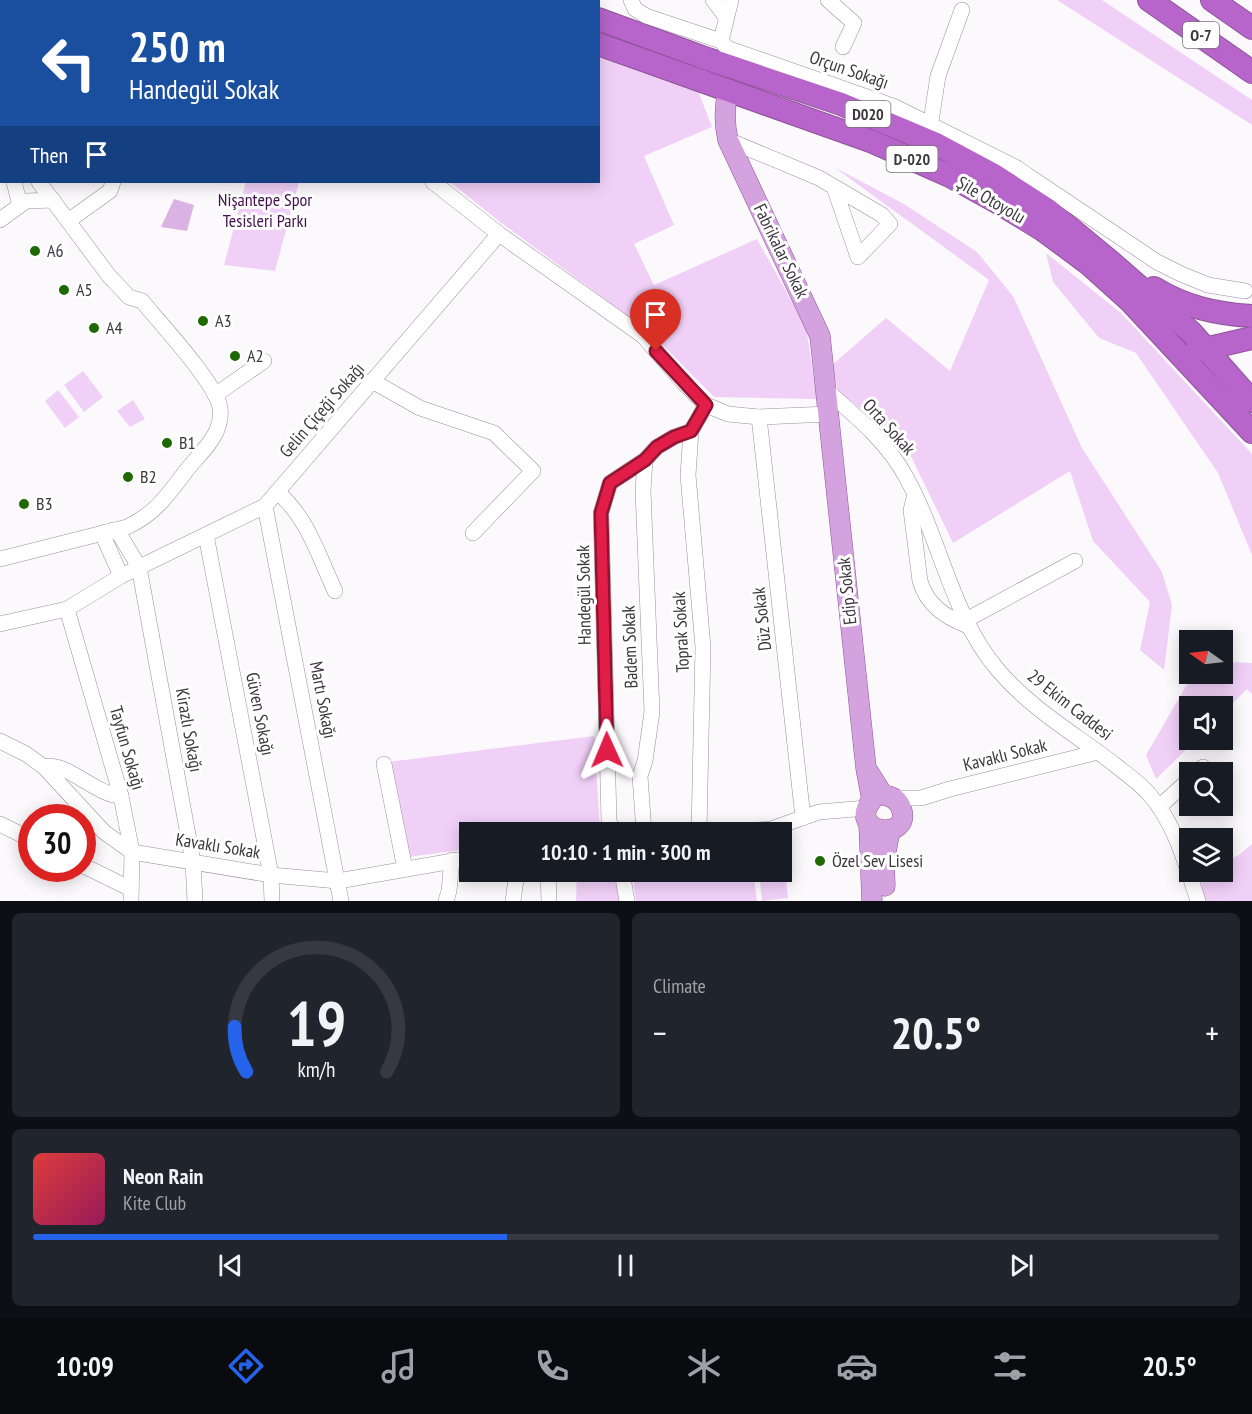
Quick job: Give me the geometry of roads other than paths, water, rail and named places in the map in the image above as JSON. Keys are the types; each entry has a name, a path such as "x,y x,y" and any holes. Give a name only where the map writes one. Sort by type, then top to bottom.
{"highway":[{"name":"O-7","path":"1149,0 1252,72"},
{"name":"O-7","path":"1212,0 1252,28"},
{"name":"Şile Otoyolu","path":"600,20 702,57 929,132 994,175 1022,183 1048,210 1112,262 1208,349 1252,401"},
{"name":"Şile Otoyolu","path":"600,45 882,146 950,176 997,202 1042,230 1089,264 1130,301 1252,432"},
{"path":"1112,262 1177,301 1194,308 1228,315 1252,316"},
{"path":"1180,354 1252,338"}],"main road":[{"name":"Fabrikalar Sokak","path":"728,92 724,107 724,125 728,141 817,327 822,344 829,414"},
{"name":"Edip Sokak","path":"829,414 866,768 877,805"},
{"path":"877,805 878,830 896,824"},
{"path":"877,805 901,807 884,862 885,901"},
{"path":"872,901 877,805"}],"street":[{"name":"Orçun Sokağı","path":"631,0 635,9 646,16 721,41 727,48 893,106 929,132"},
{"path":"713,0 726,17"},
{"path":"721,41 731,0"},
{"path":"828,0 854,23 843,47"},
{"path":"929,132 938,76 962,10"},
{"path":"728,141 819,178 834,187"},
{"path":"14,183 20,205"},
{"path":"0,559 127,527 143,519 160,505 219,426 220,408 215,395 201,373 142,301 129,297 120,289 40,183"},
{"path":"68,221 110,191 113,183"},
{"path":"434,183 500,234 643,336 706,405 728,414 759,417 829,414"},
{"path":"1022,183 1181,274 1208,285 1245,291"},
{"path":"0,220 26,201 52,200"},
{"name":"Gelin Çiçeği Sokağı","path":"0,624 67,609 121,576 265,506 500,234"},
{"path":"215,395 264,361"},
{"path":"372,381 420,408 494,433 533,471 473,533"},
{"name":"Orta Sokak","path":"827,391 870,429 886,447 902,470 915,495"},
{"path":"691,431 706,405"},
{"name":"Düz Sokak","path":"759,417 803,818"},
{"name":"Handegül Sokak","path":"609,822 601,513 610,483 645,460 657,447 674,437 691,431"},
{"name":"Toprak Sokak","path":"691,431 688,475 704,647 699,822"},
{"name":"Badem Sokak","path":"643,822 640,776 645,761 652,712 643,491 645,460"},
{"path":"277,492 301,519 335,591"},
{"path":"915,495 910,510 923,592 933,606 951,619 967,623 1075,561"},
{"name":"29 Ekim Caddesi","path":"915,495 976,641 998,670 1018,691 1063,729 1098,752 1150,794 1176,840 1198,901"},
{"name":"Martı Sokağı","path":"265,506 341,901"},
{"path":"110,531 120,535 139,567"},
{"path":"110,531 104,538 121,576"},
{"name":"Güven Sokağı","path":"206,535 271,875 272,901"},
{"name":"Kirazlı Sokağı","path":"139,567 193,861 195,901"},
{"name":"Tayfun Sokağı","path":"67,609 120,796 132,852 131,895"},
{"name":"Kavaklı Sokak","path":"0,741 26,754 44,767 74,797 95,824 132,852 271,875 338,880 459,859"},
{"name":"Kavaklı Sokak","path":"921,798 1098,752"},
{"path":"384,764 405,869"},
{"path":"44,767 54,766 107,794 120,796"},
{"path":"1159,807 1179,789"},
{"path":"791,822 819,812 921,798"},
{"path":"896,824 921,798"},
{"path":"0,824 18,833"},
{"path":"446,901 452,860"},
{"path":"96,874 131,895"},
{"path":"513,901 516,882"},
{"path":"548,882 549,901"},
{"path":"624,882 627,901"}],"place":[{"name":"A6","path":"35,251"},
{"name":"A5","path":"64,290"},
{"name":"A3","path":"203,321"},
{"name":"A4","path":"94,328"},
{"name":"A2","path":"235,356"},
{"name":"B1","path":"167,443"},
{"name":"B2","path":"128,477"},
{"name":"B3","path":"24,504"},
{"name":"Özel Sev Lisesi","path":"820,861"}],"park label":[{"name":"Nişantepe Spor Tesisleri Parkı","path":"265,210"}]}
